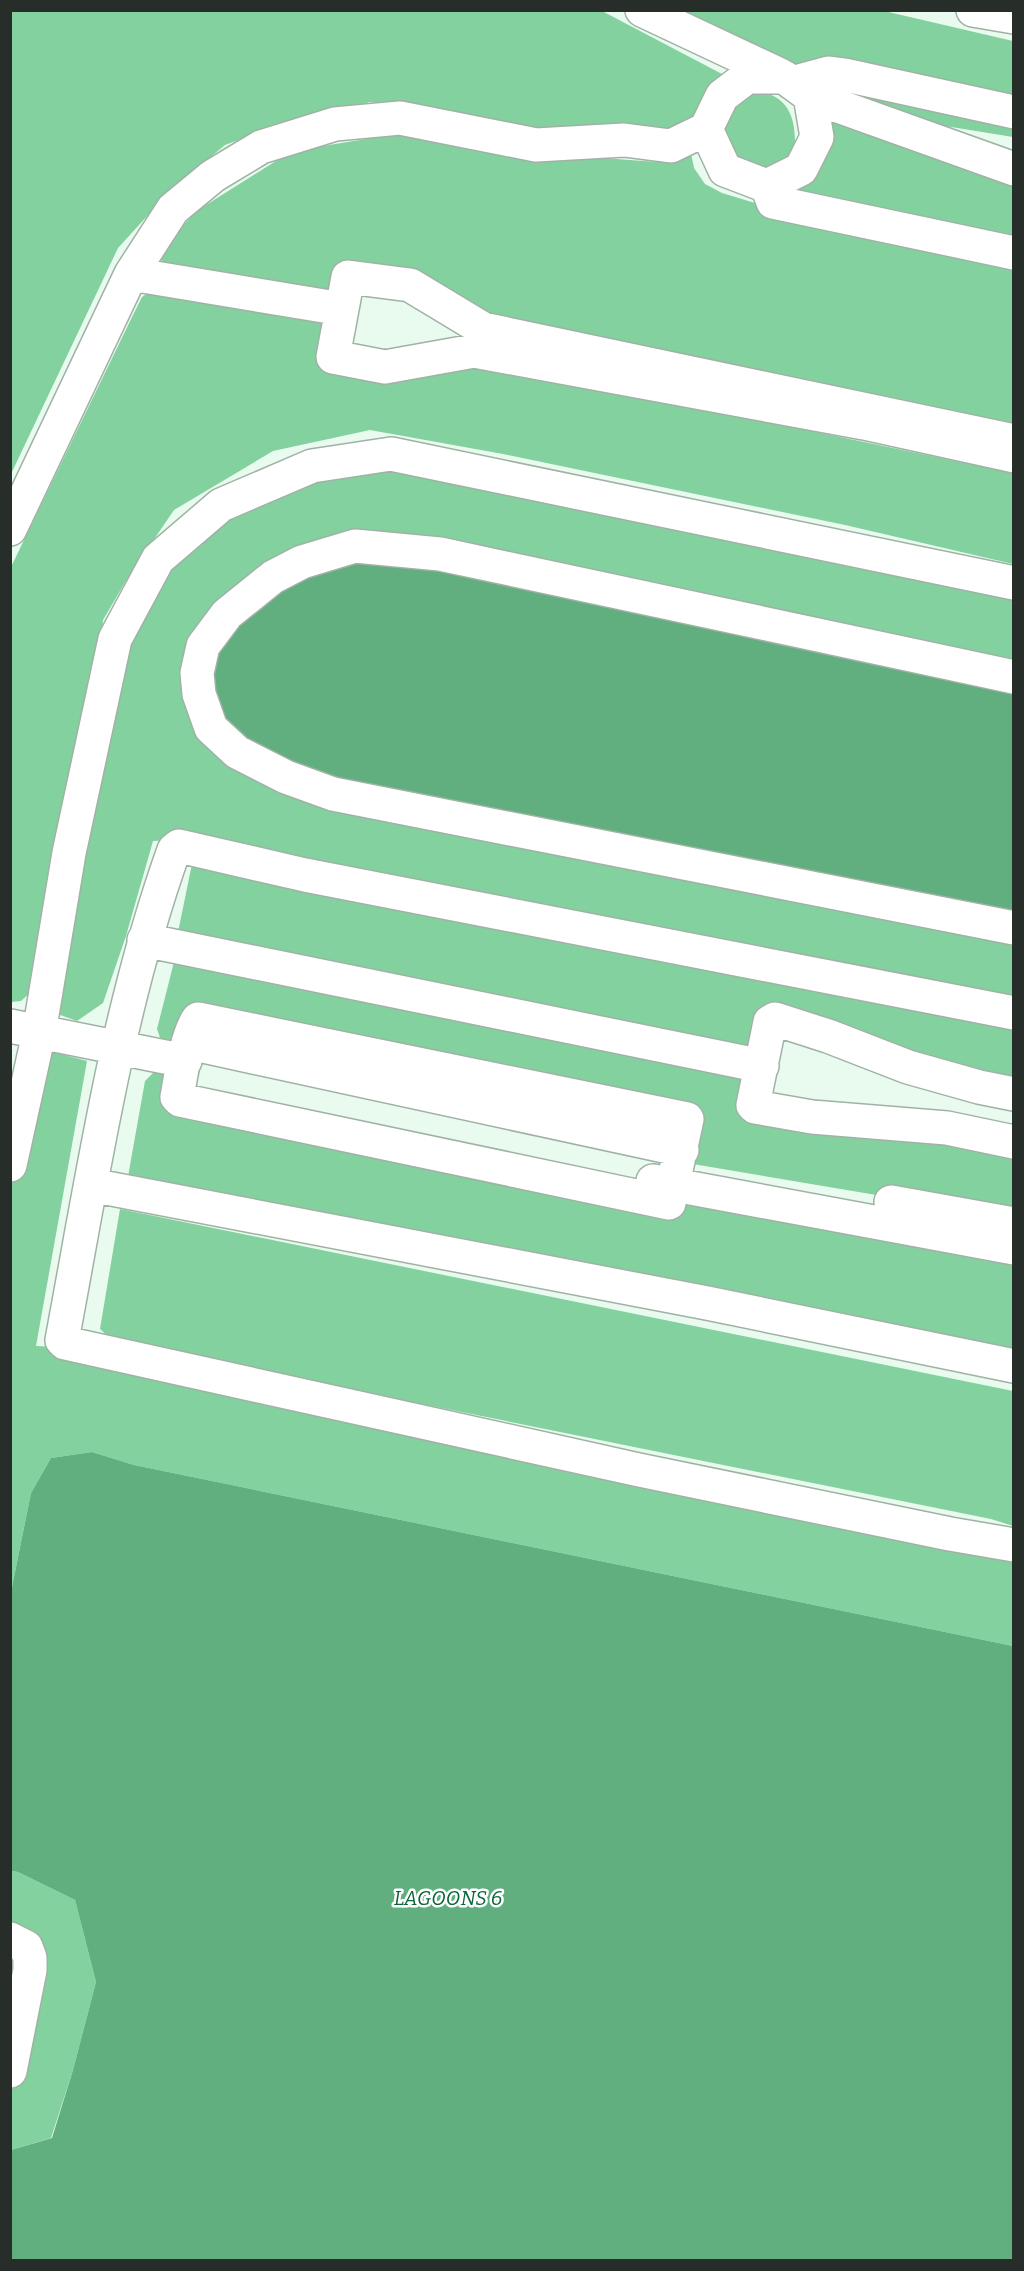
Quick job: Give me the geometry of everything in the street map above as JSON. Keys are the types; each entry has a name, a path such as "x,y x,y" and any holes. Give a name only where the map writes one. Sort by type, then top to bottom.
{"street":[{"path":"642,10 796,85 1014,169"},
{"path":"973,10 1014,17"},
{"path":"10,530 130,274 173,209 213,176 261,147 335,124 400,118 536,145 624,140 671,146 706,129 722,96 747,77 796,85 829,74 845,75 1014,112"},
{"path":"706,129 725,170 767,186 801,169 817,136 796,85"},
{"path":"767,186 773,202 1014,253"},
{"path":"130,274 342,309"},
{"path":"1014,441 483,329 410,285 348,277 333,357 385,367 474,351 864,423 1014,456"},
{"path":"10,1165 25,1030 69,853 115,639 158,559 221,505 312,466 391,454 1014,583"},
{"path":"1014,677 440,554 355,546 302,562 273,578 227,614 203,646 197,673 199,694 211,728 237,752 286,777 333,794 1014,928"},
{"path":"1014,1013 304,875 185,845 179,846 174,850 144,940 117,1049 63,1342 639,1470 1014,1545"},
{"path":"144,940 762,1066"},
{"path":"1014,1094 979,1087 908,1067 828,1036 775,1019 770,1022 753,1105 812,1117 947,1128 1014,1142"},
{"path":"200,1020 687,1119 677,1166 669,1203 180,1100 177,1097 196,1021 200,1020"},
{"path":"25,1030 185,1061 329,1112"},
{"path":"499,1149 677,1166 1014,1224"},
{"path":"677,1166 1014,1248"},
{"path":"92,1185 706,1303 1014,1366"},
{"path":"10,1939 26,1947 30,1958 30,1970 10,2071"}],"shaded area":[{"path":"11,11 602,11 722,74 686,131 655,149 370,102 290,121 225,145 170,191 118,248 11,474"},
{"path":"672,11 884,11 1013,41 1013,137 803,103"},
{"path":"741,93 765,93 775,97 788,109 794,126 794,154 759,186 710,121"},
{"path":"809,115 1013,180 1013,248 848,214 791,188"},
{"path":"403,133 589,157 657,162 690,148 694,168 705,184 722,193 804,218 1013,261 1013,433 485,323 411,278 328,296 161,267 163,246 198,210 292,151"},
{"path":"149,292 328,323 323,365 474,361 1013,473 1013,564 845,525 503,454 370,430 273,451 174,510 127,579 103,620 100,660 32,991 21,1001 11,1002 11,567 142,297"},
{"path":"384,462 1013,597 1013,1002 188,839 153,841 126,936 103,1003 77,1021 49,1011 116,654 177,550 274,490"},
{"path":"194,854 1013,1022 1013,1086 766,1014 756,1060 176,942"},
{"path":"176,954 758,1069 750,1105 1013,1146 1013,1218 681,1162 165,1052 157,1029"},
{"path":"53,1052 87,1061 36,1346 58,1347 1013,1553 1013,1646 134,1465 92,1452 51,1458 31,1493 11,1592 11,1179 44,1056"},
{"path":"163,1063 170,1103 678,1194 1013,1260 1013,1354 127,1182 145,1081"},
{"path":"120,1209 1013,1391 1013,1526 991,1519 392,1398 301,1382 112,1340 100,1329"},
{"path":"11,1871 18,1872 75,1900 96,1982 73,2070 51,2138 11,2150 11,2085 23,2025 11,1936"}],"water":[{"path":"367,556 1013,686 1013,925 334,791 215,726 205,658 223,632 298,577"},
{"name":"LAGOONS 6","path":"92,1452 134,1465 1013,1646 1013,2260 11,2260 11,2150 52,2138 96,1982 75,1900 18,1872 11,1871 11,1592 31,1493 51,1458"}]}
